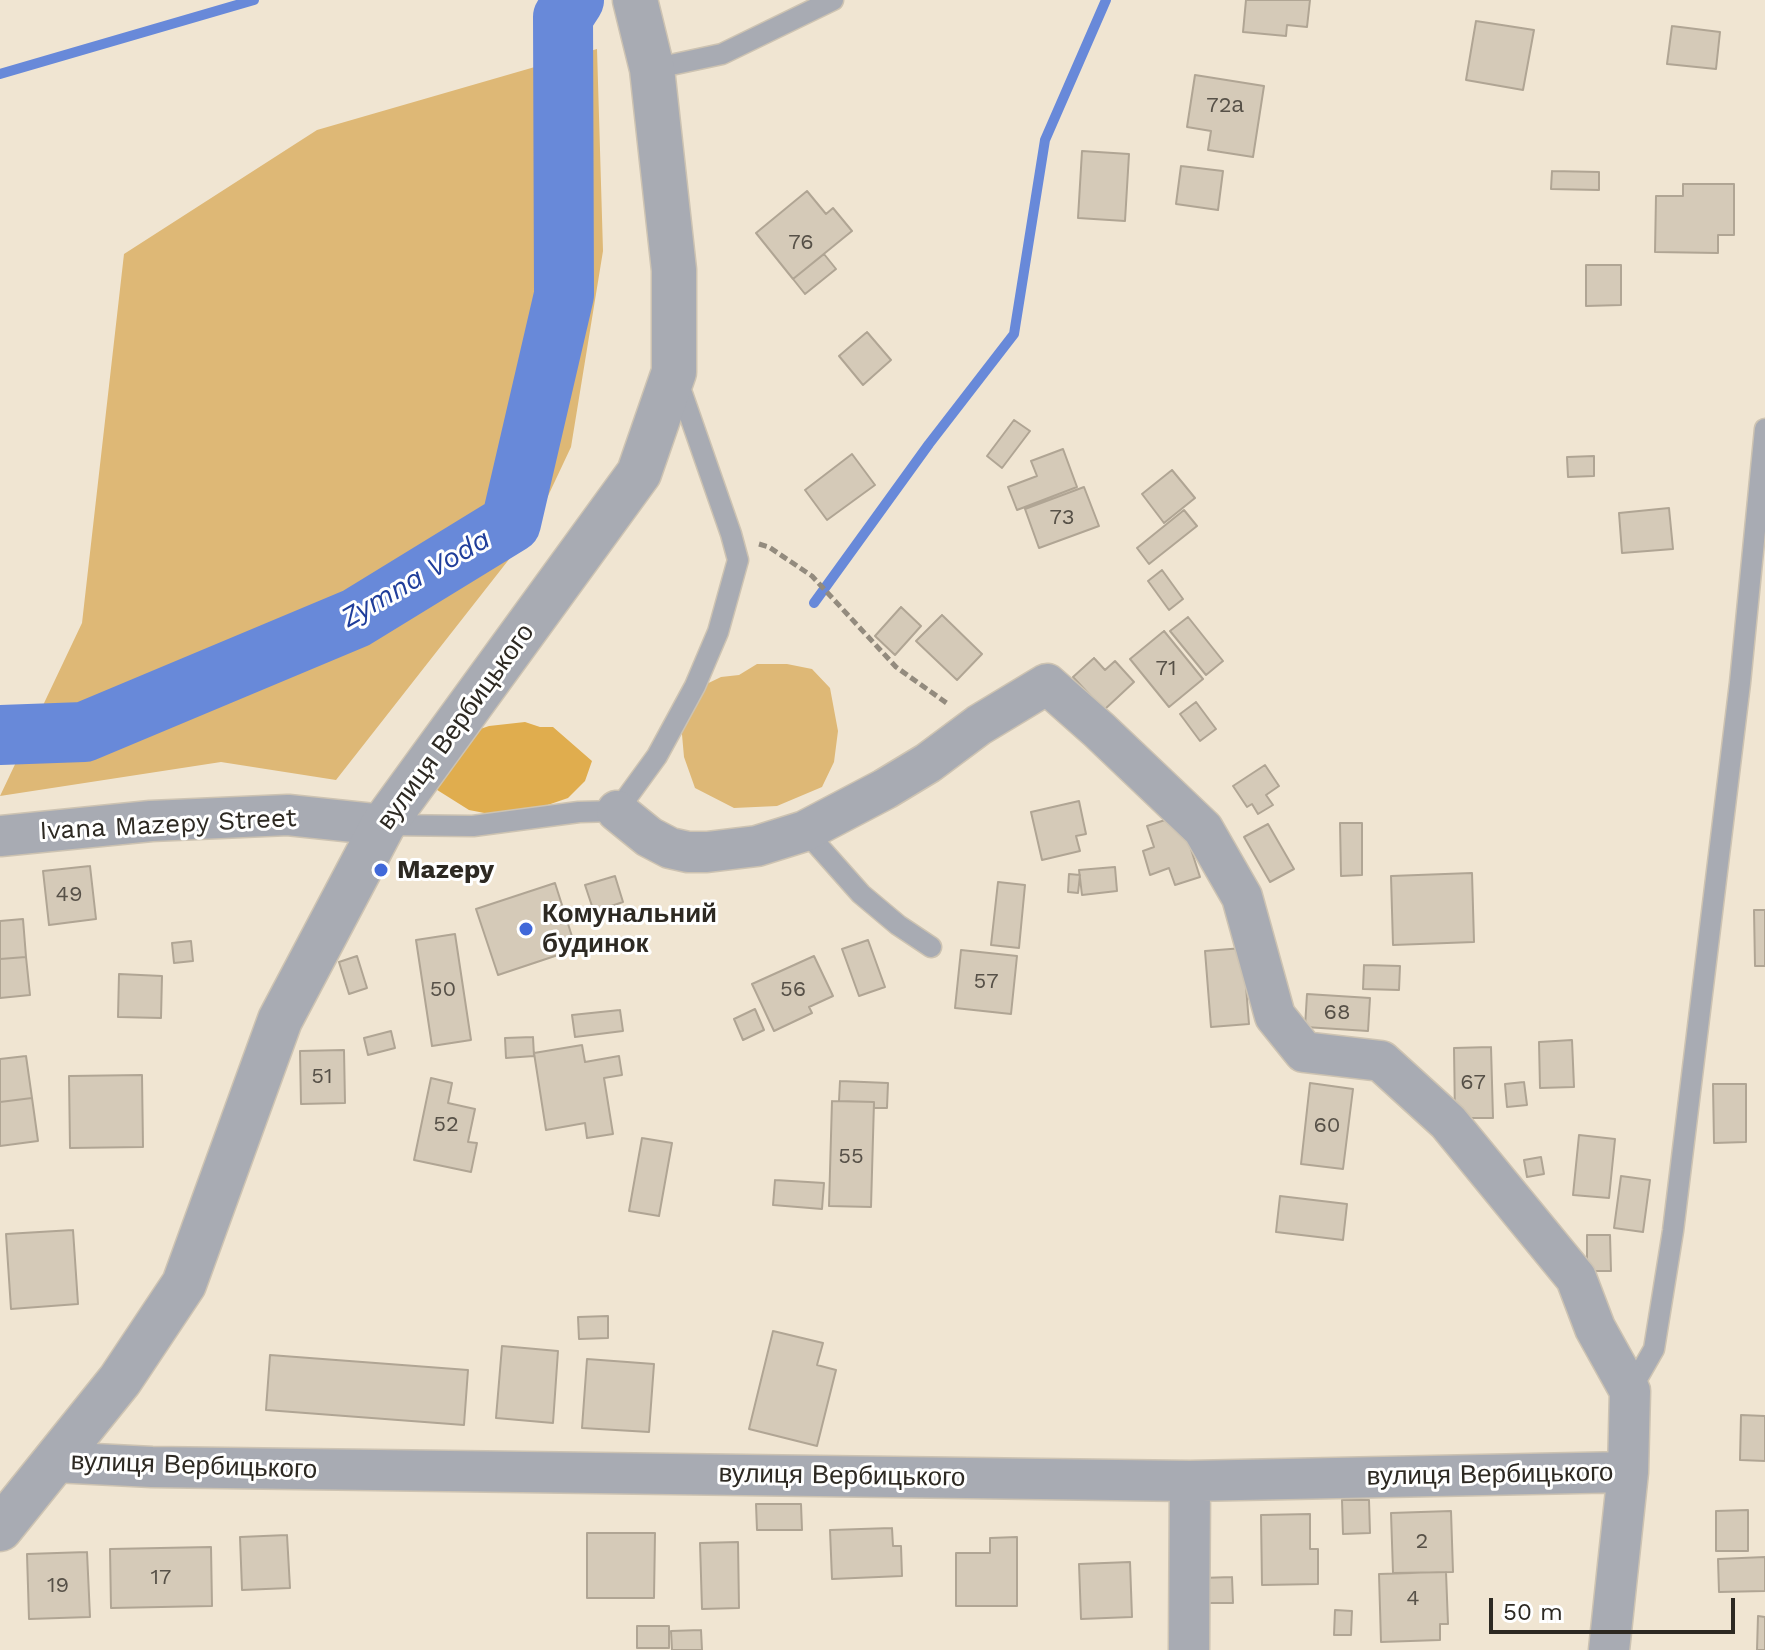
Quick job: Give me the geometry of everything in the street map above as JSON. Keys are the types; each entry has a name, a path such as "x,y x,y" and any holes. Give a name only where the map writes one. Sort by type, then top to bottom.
{"street":[{"name":"вулиця Вербицького","path":"0,1529 120,1380 184,1284 280,1020 383,825 639,473 674,372 674,270 643,35"},
{"path":"617,811 649,837 670,848 688,852 757,846 805,831 885,789 928,763 979,725 1047,684 1203,829 1242,897 1275,1016 1304,1052 1381,1061 1448,1122 1576,1278 1595,1328 1630,1391 1628,1472 1609,1650"},
{"name":"Ivana Mazepy Street","path":"0,836 151,821 288,815 383,825"},
{"name":"вулиця Вербицького","path":"55,1462 152,1467 1190,1481 1628,1472"},
{"path":"1189,1650 1190,1481"}],"lane":[{"path":"643,35 722,54 833,0"},
{"path":"383,825 473,826 579,812 617,811 657,756 695,686 718,632 738,560 674,372"},
{"path":"1630,1391 1654,1349 1673,1231 1740,683 1765,429"},
{"path":"805,831 861,894 931,947"}],"path":[{"path":"731,534 769,547 812,576 896,667 979,725"}],"shaded area":[{"path":"597,49 603,251 571,447 532,530 336,780 221,762 0,796 82,623 124,254 317,130"},
{"path":"757,664 787,664 812,669 830,688 838,731 834,762 822,787 777,806 734,808 695,788 684,757 680,712 694,690 721,677 739,675"},
{"path":"525,722 553,727 592,761 585,781 568,798 505,817 469,810 434,788 457,737 489,726"}],"building":[{"path":"1246,0 1310,0 1307,27 1287,25 1286,36 1243,32"},
{"path":"1476,21 1534,30 1523,90 1466,80"},
{"path":"1672,26 1720,32 1716,69 1667,64"},
{"path":"1195,75 1264,86 1253,157 1208,150 1211,131 1187,127"},
{"path":"1082,151 1129,154 1125,221 1078,218"},
{"path":"1181,166 1223,171 1218,210 1176,204"},
{"path":"1552,171 1599,172 1599,190 1551,189"},
{"path":"1683,184 1734,184 1734,235 1718,235 1718,253 1655,252 1656,196 1683,196"},
{"path":"807,191 826,214 833,208 852,231 793,279 756,233"},
{"path":"824,254 836,269 805,294 793,279"},
{"path":"1586,265 1621,265 1621,305 1586,306"},
{"path":"867,332 891,360 863,385 839,356"},
{"path":"1014,420 1030,431 1002,468 987,456"},
{"path":"1063,449 1077,487 1017,510 1008,487 1037,476 1031,461"},
{"path":"852,454 875,485 827,520 805,490"},
{"path":"1594,456 1594,476 1568,477 1567,457"},
{"path":"1172,470 1195,498 1164,523 1142,494"},
{"path":"1084,487 1099,526 1039,548 1025,509"},
{"path":"1669,508 1673,549 1622,553 1619,513"},
{"path":"1184,510 1197,526 1149,564 1137,548"},
{"path":"1162,570 1183,599 1169,610 1148,581"},
{"path":"901,607 921,626 895,655 875,636"},
{"path":"942,615 982,654 957,680 916,641"},
{"path":"1188,617 1223,661 1206,675 1170,631"},
{"path":"1164,631 1203,679 1169,707 1130,659"},
{"path":"1094,658 1105,670 1115,661 1134,682 1104,710 1073,677"},
{"path":"1196,702 1216,729 1200,741 1180,714"},
{"path":"1265,765 1279,786 1266,795 1273,805 1258,814 1252,804 1247,807 1233,786"},
{"path":"1079,801 1086,834 1076,836 1080,851 1042,860 1031,812"},
{"path":"1180,815 1200,877 1175,885 1169,868 1150,875 1143,851 1154,847 1147,826"},
{"path":"1340,823 1362,823 1362,875 1341,876"},
{"path":"1268,824 1294,869 1270,882 1244,837"},
{"path":"90,866 96,919 49,925 43,871"},
{"path":"1115,867 1117,891 1082,895 1079,870"},
{"path":"1472,873 1474,942 1393,945 1391,876"},
{"path":"1069,874 1080,875 1078,893 1068,892"},
{"path":"615,876 623,902 594,912 585,885"},
{"path":"998,882 1025,885 1019,948 991,945"},
{"name":"Комунальний будинок","path":"555,883 576,949 498,975 476,909"},
{"path":"1754,910 1765,910 1765,966 1755,966"},
{"path":"23,919 26,957 0,959 0,921"},
{"path":"455,934 471,1040 432,1046 416,940"},
{"path":"868,940 885,987 859,996 842,949"},
{"path":"191,941 193,961 174,963 172,943"},
{"path":"1243,948 1249,1024 1211,1027 1205,951"},
{"path":"961,950 1017,956 1011,1014 955,1008"},
{"path":"357,956 367,988 349,994 339,962"},
{"path":"814,956 833,996 809,1007 812,1013 774,1031 752,984"},
{"path":"26,957 30,995 0,998 0,959"},
{"path":"1364,965 1400,966 1399,990 1363,989"},
{"path":"119,974 162,976 161,1018 118,1017"},
{"path":"1307,994 1370,998 1368,1031 1305,1027"},
{"path":"755,1009 764,1030 743,1040 734,1019"},
{"path":"620,1010 623,1031 575,1037 572,1015"},
{"path":"391,1031 395,1048 368,1055 364,1038"},
{"path":"533,1037 534,1056 506,1058 505,1038"},
{"path":"1572,1040 1574,1087 1540,1088 1539,1042"},
{"path":"582,1045 585,1062 619,1056 622,1075 604,1078 613,1134 587,1138 585,1123 546,1130 534,1053"},
{"path":"1491,1047 1493,1118 1455,1118 1454,1048"},
{"path":"344,1050 345,1103 301,1104 300,1051"},
{"path":"26,1056 32,1098 0,1102 0,1059"},
{"path":"142,1075 143,1147 70,1148 69,1076"},
{"path":"431,1078 452,1083 448,1103 475,1109 468,1142 477,1143 471,1172 414,1160"},
{"path":"840,1081 888,1083 887,1108 874,1108 874,1102 839,1101"},
{"path":"1524,1082 1527,1105 1507,1107 1505,1084"},
{"path":"1310,1083 1353,1089 1343,1169 1301,1164"},
{"path":"1713,1084 1746,1084 1746,1142 1714,1143"},
{"path":"32,1098 38,1141 0,1146 0,1102"},
{"path":"832,1101 874,1102 871,1207 829,1206"},
{"path":"1579,1135 1615,1139 1609,1198 1573,1195"},
{"path":"642,1138 672,1143 659,1216 629,1211"},
{"path":"1541,1157 1544,1174 1527,1177 1524,1160"},
{"path":"1621,1176 1650,1180 1643,1232 1614,1228"},
{"path":"775,1180 824,1183 822,1209 773,1205"},
{"path":"1280,1196 1347,1204 1343,1240 1276,1232"},
{"path":"73,1230 78,1304 11,1309 6,1234"},
{"path":"1587,1235 1610,1235 1611,1271 1587,1271"},
{"path":"608,1316 608,1338 579,1339 578,1317"},
{"path":"773,1331 823,1343 817,1365 836,1370 817,1446 749,1429"},
{"path":"502,1346 558,1351 553,1423 496,1418"},
{"path":"270,1355 468,1370 464,1425 266,1410"},
{"path":"587,1359 654,1364 649,1432 582,1428"},
{"path":"1741,1415 1765,1416 1765,1461 1740,1460"},
{"path":"1342,1500 1369,1500 1370,1533 1343,1534"},
{"path":"756,1504 801,1504 802,1530 757,1530"},
{"path":"1748,1510 1748,1551 1716,1551 1716,1511"},
{"path":"1451,1511 1453,1572 1393,1573 1391,1513"},
{"path":"1310,1514 1310,1549 1318,1549 1318,1584 1262,1585 1261,1515"},
{"path":"892,1528 893,1546 901,1546 902,1576 832,1579 830,1530"},
{"path":"587,1533 655,1533 654,1598 587,1598"},
{"path":"287,1535 290,1588 242,1590 240,1537"},
{"path":"1017,1537 1017,1606 956,1606 956,1553 990,1553 990,1538"},
{"path":"738,1542 739,1608 702,1609 700,1543"},
{"path":"211,1547 212,1606 111,1608 110,1549"},
{"path":"87,1552 90,1617 29,1619 27,1554"},
{"path":"1765,1557 1765,1591 1719,1592 1718,1559"},
{"path":"1130,1562 1132,1617 1081,1619 1079,1564"},
{"path":"1446,1572 1448,1624 1440,1624 1440,1640 1381,1642 1379,1574"},
{"path":"1232,1577 1233,1603 1202,1603 1201,1578"},
{"path":"1335,1610 1352,1611 1351,1635 1334,1635"},
{"path":"1758,1616 1765,1617 1765,1650 1757,1650"},
{"path":"637,1626 669,1626 669,1648 637,1648"},
{"path":"701,1630 702,1650 672,1650 671,1631"}],"waterway":[{"path":"0,74 254,0"},
{"name":"Zymna Voda","path":"0,735 84,732 356,618 511,523 564,295 563,17 574,0"},
{"path":"814,603 929,444 1014,334 1045,140 1106,0"}],"place":[{"name":"Mazepy","path":"381,870"},
{"name":"Комунальний будинок","path":"526,929"}]}
